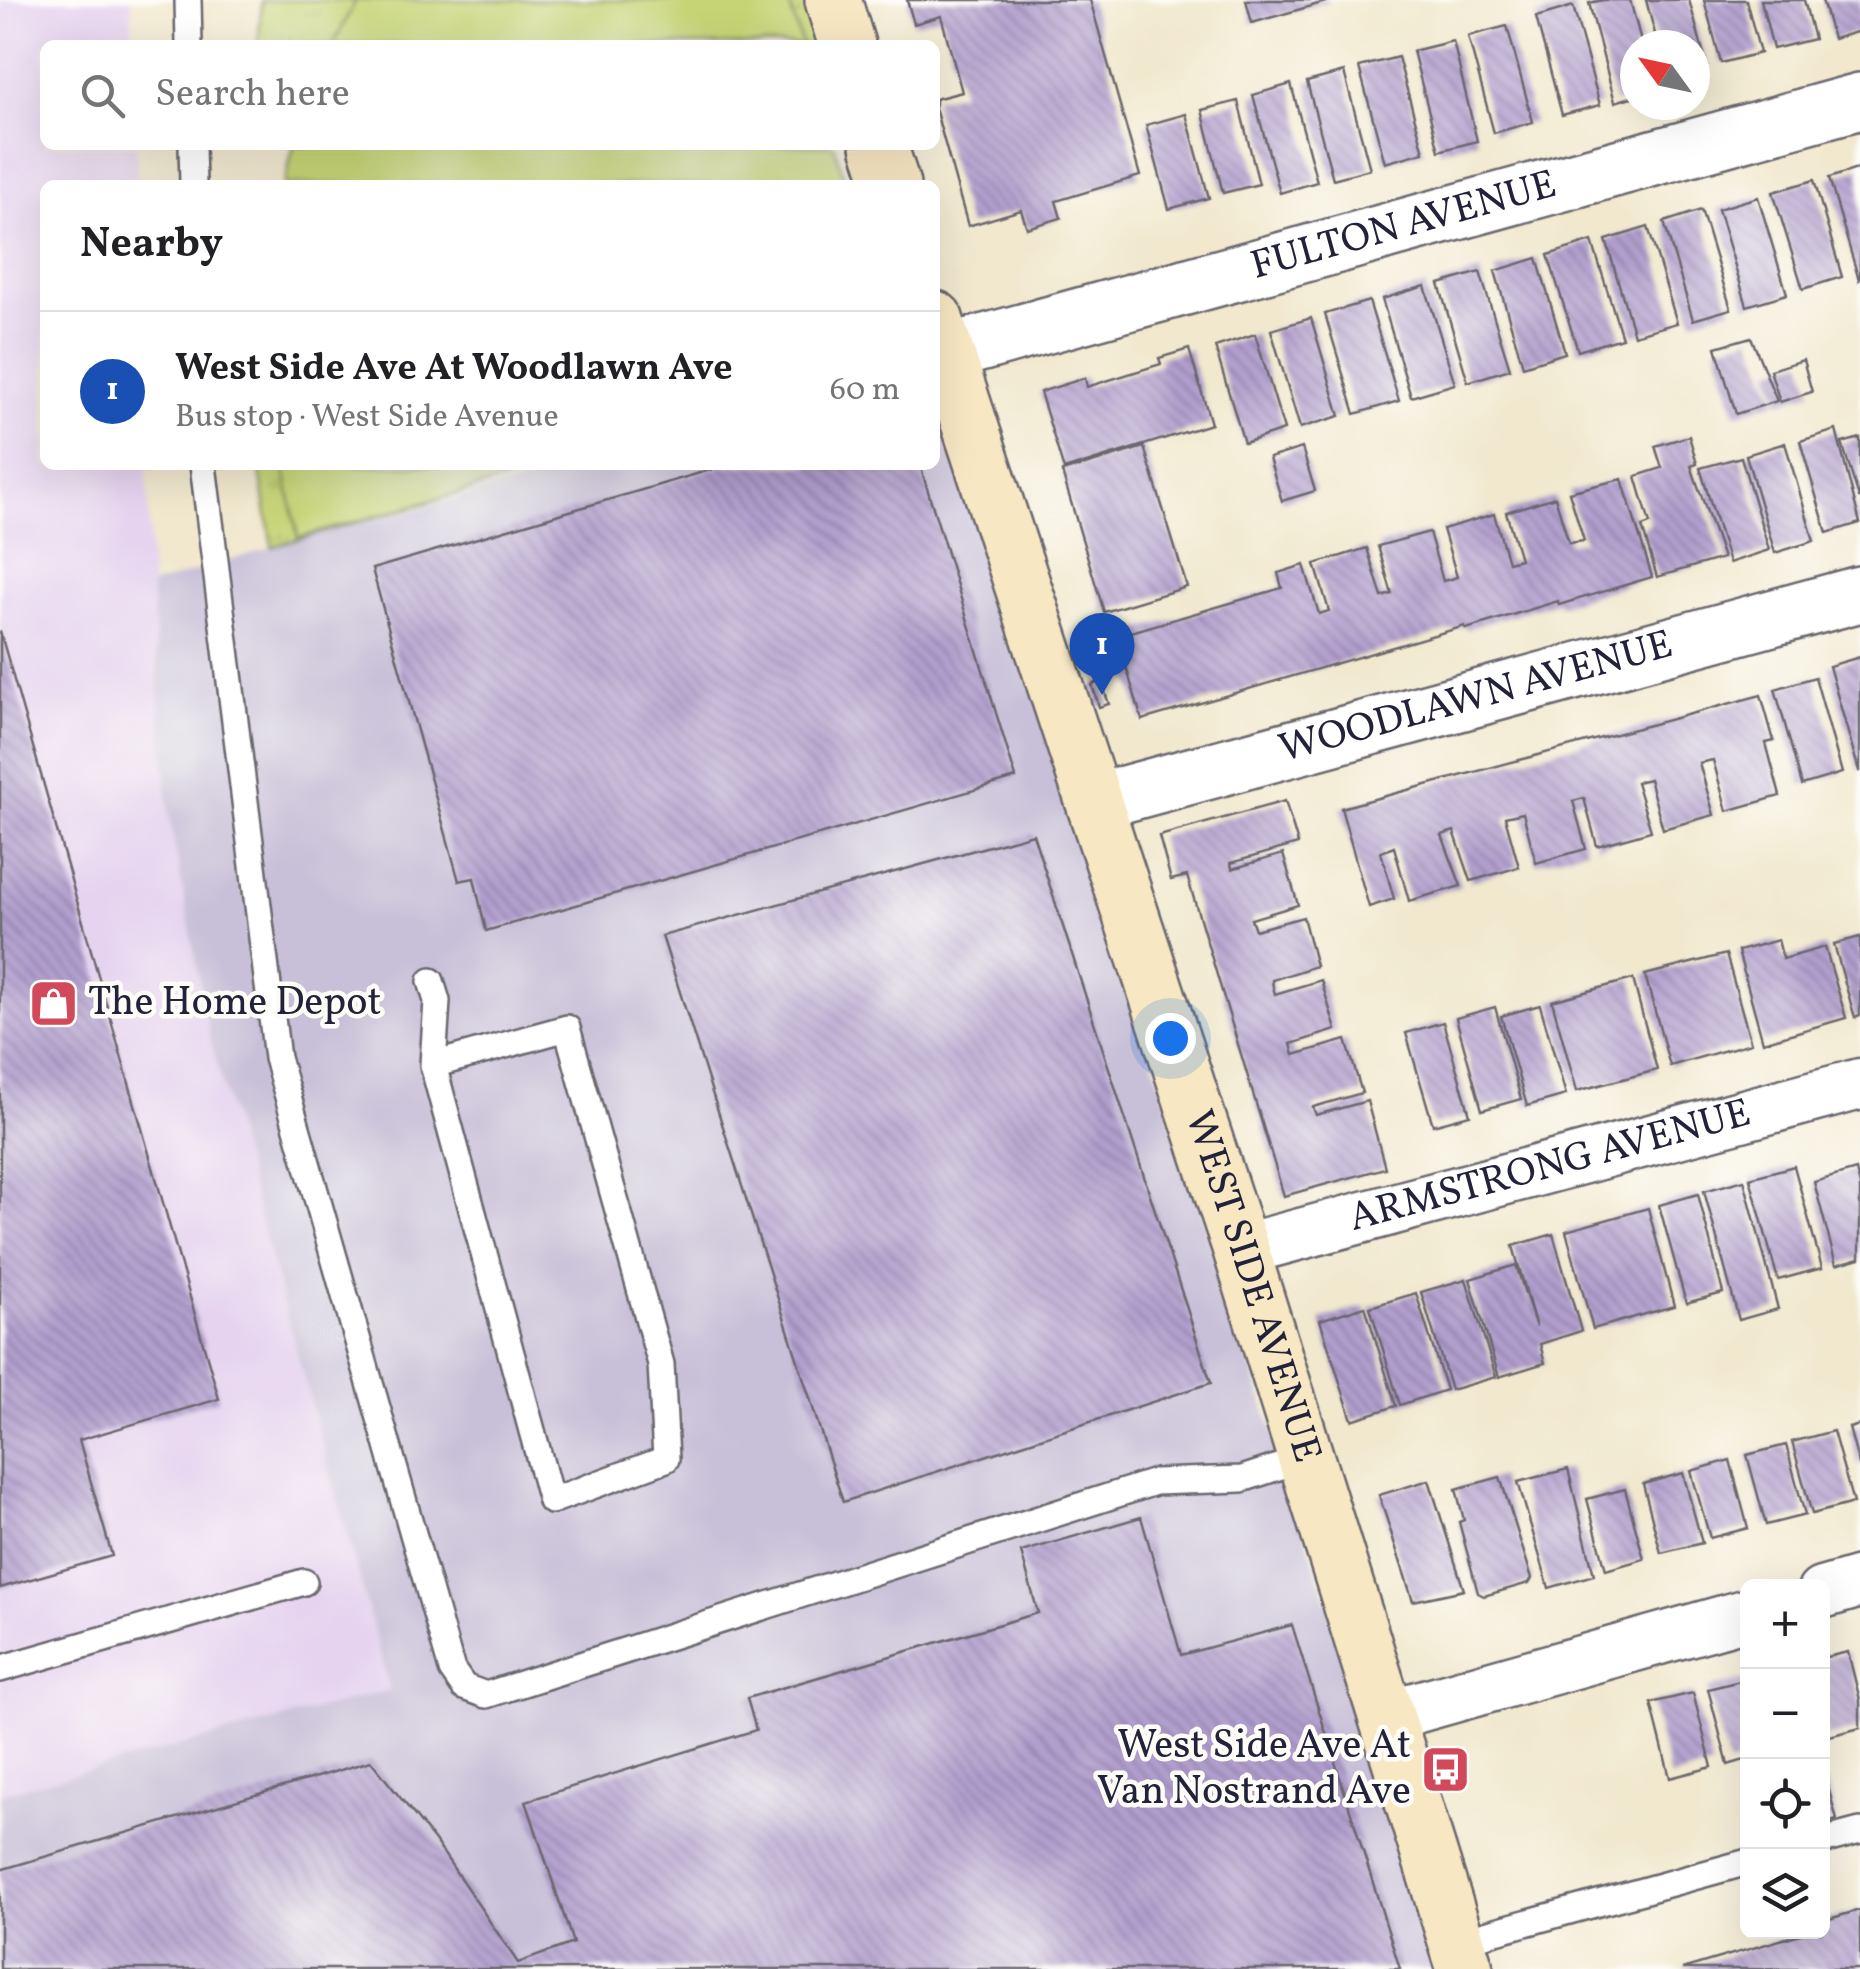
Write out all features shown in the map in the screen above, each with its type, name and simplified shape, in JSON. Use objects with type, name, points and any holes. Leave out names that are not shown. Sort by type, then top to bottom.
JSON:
[{"type":"main road","points":[[833,0],[846,40]]},
{"type":"main road","points":[[882,150],[890,180]]},
{"type":"main road","name":"WEST SIDE AVENUE","points":[[940,336],[1241,1250],[1460,1956]]},
{"type":"street","name":"FULTON AVENUE","points":[[940,336],[1860,101]]},
{"type":"street","name":"WOODLAWN AVENUE","points":[[1095,802],[1860,594]]},
{"type":"street","name":"ARMSTRONG AVENUE","points":[[1241,1250],[1860,1084]]},
{"type":"street","points":[[1830,1591],[1860,1582]]},
{"type":"street","points":[[1386,1716],[1740,1616]]},
{"type":"lane","points":[[188,0],[190,40]]},
{"type":"lane","points":[[192,150],[193,180]]},
{"type":"lane","points":[[203,470],[277,1058],[452,1670],[464,1687],[486,1695],[1155,1482],[1242,1478],[1305,1458]]},
{"type":"lane","points":[[431,981],[437,1001],[433,1066],[551,1501],[666,1459],[661,1364],[568,1028],[433,1066]]},
{"type":"lane","points":[[0,1668],[304,1582]]},
{"type":"lane","points":[[1830,1840],[1860,1831]]},
{"type":"lane","points":[[1460,1956],[1740,1865]]},
{"type":"shaded area","points":[[0,0],[131,0],[133,40],[40,40],[40,150],[136,150],[137,180],[40,180],[40,470],[147,470],[151,586],[168,809],[210,1039],[390,1691],[0,1794]]},
{"type":"shaded area","points":[[940,399],[1445,1969],[0,1969],[0,1794],[390,1690],[210,1039],[168,809],[151,586],[272,547],[567,470],[940,470]]},
{"type":"green space","points":[[262,0],[805,0],[817,40],[258,40]]},
{"type":"green space","points":[[356,0],[788,0],[800,40],[336,40]]},
{"type":"green space","points":[[293,150],[836,150],[844,180],[285,180]]},
{"type":"green space","points":[[260,470],[543,470],[272,547]]},
{"type":"green space","points":[[285,470],[540,470],[298,538]]},
{"type":"building","points":[[907,0],[1090,0],[1140,176],[1056,201],[1061,218],[1027,228],[1021,210],[968,226],[940,126],[940,98],[962,92],[941,16],[914,24]]},
{"type":"building","points":[[1246,0],[1329,0],[1329,1],[1252,23]]},
{"type":"building","points":[[1630,0],[1638,30],[1620,30],[1620,100],[1615,102],[1589,3]]},
{"type":"building","points":[[1646,0],[1689,0],[1697,30],[1654,30]]},
{"type":"building","points":[[1704,0],[1746,0],[1760,53],[1721,63]]},
{"type":"building","points":[[1761,0],[1804,0],[1814,39],[1773,49]]},
{"type":"building","points":[[1822,0],[1860,0],[1860,31],[1833,39]]},
{"type":"building","points":[[1573,6],[1600,105],[1562,115],[1536,17]]},
{"type":"building","points":[[1507,26],[1533,122],[1494,133],[1468,36]]},
{"type":"building","points":[[1453,41],[1477,141],[1439,151],[1413,51]]},
{"type":"building","points":[[1398,57],[1424,152],[1385,163],[1359,67]]},
{"type":"building","points":[[1344,72],[1370,169],[1333,179],[1307,82]]},
{"type":"building","points":[[1291,84],[1317,182],[1280,193],[1253,95]]},
{"type":"building","points":[[1238,101],[1259,184],[1223,193],[1202,110]]},
{"type":"building","points":[[1186,114],[1209,198],[1169,209],[1146,125]]},
{"type":"building","points":[[1860,168],[1860,279],[1859,280],[1829,178]]},
{"type":"building","points":[[1814,180],[1842,277],[1803,289],[1773,192]]},
{"type":"building","points":[[1758,197],[1787,294],[1747,306],[1718,209]]},
{"type":"building","points":[[1701,210],[1731,309],[1693,320],[1664,222]]},
{"type":"building","points":[[1648,227],[1677,323],[1634,335],[1606,240]]},
{"type":"building","points":[[1592,241],[1622,338],[1578,351],[1548,255]]},
{"type":"building","points":[[1537,258],[1565,353],[1523,366],[1495,271]]},
{"type":"building","points":[[1480,272],[1510,369],[1468,382],[1439,284]]},
{"type":"building","points":[[1425,286],[1455,384],[1411,397],[1382,299]]},
{"type":"building","points":[[1369,301],[1399,401],[1355,414],[1325,314]]},
{"type":"building","points":[[1311,318],[1340,416],[1300,428],[1271,330]]},
{"type":"building","points":[[1255,334],[1284,430],[1244,443],[1215,347]]},
{"type":"building","points":[[1751,337],[1777,401],[1736,414],[1716,347]]},
{"type":"building","points":[[1189,349],[1211,424],[1064,470],[1040,392],[1085,378],[1087,387],[1161,364],[1159,358]]},
{"type":"building","points":[[1803,360],[1812,392],[1780,402],[1770,370]]},
{"type":"building","points":[[1836,430],[1860,523],[1827,533],[1800,441]]},
{"type":"building","points":[[1689,436],[1697,464],[1691,466],[1723,558],[1657,577],[1642,527],[1650,524],[1636,476],[1662,468],[1655,446]]},
{"type":"building","points":[[1860,438],[1860,498],[1859,498],[1842,443]]},
{"type":"building","points":[[1785,443],[1814,541],[1775,553],[1746,455]]},
{"type":"building","points":[[1144,447],[1187,587],[1104,612],[1062,472]]},
{"type":"building","points":[[1302,448],[1315,491],[1282,501],[1269,458]]},
{"type":"building","points":[[1741,457],[1769,550],[1729,563],[1700,468]]},
{"type":"building","points":[[710,470],[922,470],[1016,778],[486,931],[474,878],[459,881],[372,569]]},
{"type":"building","points":[[1622,479],[1652,577],[1559,605],[1558,601],[1466,629],[1465,626],[1142,720],[1117,636],[1282,588],[1278,573],[1304,565],[1319,614],[1329,611],[1315,564],[1367,548],[1382,597],[1392,594],[1378,546],[1429,532],[1443,581],[1451,579],[1457,577],[1443,529],[1494,514],[1508,562],[1520,559],[1506,512],[1555,497],[1569,543],[1584,541],[1569,492]]},
{"type":"building","name":"The Home Depot","points":[[0,631],[219,1399],[79,1440],[112,1556],[0,1588]]},
{"type":"building","points":[[1860,657],[1860,771],[1859,771],[1829,666]]},
{"type":"building","points":[[1815,677],[1842,773],[1802,785],[1775,689]]},
{"type":"building","points":[[1101,681],[1109,704],[1099,707],[1092,685]]},
{"type":"building","points":[[1761,695],[1774,741],[1766,743],[1780,796],[1727,811],[1713,760],[1699,763],[1714,815],[1663,829],[1649,779],[1636,782],[1651,831],[1597,846],[1584,798],[1573,801],[1586,849],[1536,863],[1523,813],[1505,817],[1519,867],[1471,881],[1454,831],[1442,835],[1461,886],[1409,901],[1394,847],[1381,852],[1394,899],[1369,907],[1341,808]]},
{"type":"building","points":[[1285,801],[1298,844],[1231,863],[1232,869],[1283,854],[1298,905],[1251,919],[1255,930],[1303,917],[1316,966],[1272,980],[1275,994],[1321,980],[1336,1030],[1291,1044],[1294,1055],[1346,1040],[1362,1093],[1313,1107],[1316,1115],[1367,1101],[1385,1168],[1284,1196],[1187,876],[1171,880],[1159,836]]},
{"type":"building","points":[[1033,834],[1211,1383],[843,1502],[662,936]]},
{"type":"building","points":[[1860,937],[1860,1016],[1855,1018],[1834,944]]},
{"type":"building","points":[[1778,940],[1783,959],[1825,947],[1846,1018],[1763,1042],[1738,951]]},
{"type":"building","points":[[1726,954],[1751,1043],[1670,1066],[1645,975]]},
{"type":"building","points":[[1633,979],[1657,1070],[1577,1091],[1552,1001]]},
{"type":"building","points":[[1540,1005],[1566,1095],[1527,1106],[1501,1016]]},
{"type":"building","points":[[1495,1007],[1521,1099],[1482,1110],[1456,1018]]},
{"type":"building","points":[[1443,1022],[1470,1115],[1433,1125],[1406,1033]]},
{"type":"building","points":[[1794,1166],[1822,1268],[1778,1280],[1750,1178]]},
{"type":"building","points":[[1856,1170],[1860,1186],[1860,1258],[1836,1265],[1814,1182]]},
{"type":"building","points":[[1744,1180],[1778,1309],[1739,1320],[1704,1191]]},
{"type":"building","points":[[1698,1194],[1723,1293],[1686,1303],[1659,1205]]},
{"type":"building","points":[[1648,1208],[1674,1306],[1593,1329],[1566,1231]]},
{"type":"building","points":[[1553,1234],[1581,1331],[1540,1344],[1545,1363],[1499,1377],[1470,1279],[1516,1265],[1536,1327],[1513,1246]]},
{"type":"building","points":[[1466,1279],[1496,1377],[1451,1390],[1421,1292]]},
{"type":"building","points":[[1416,1293],[1446,1390],[1400,1405],[1370,1307]]},
{"type":"building","points":[[1365,1306],[1396,1406],[1352,1420],[1320,1320]]},
{"type":"building","points":[[1860,1425],[1860,1465],[1859,1465],[1849,1428]]},
{"type":"building","points":[[1833,1431],[1853,1503],[1812,1514],[1792,1442]]},
{"type":"building","points":[[1786,1445],[1805,1515],[1766,1525],[1747,1455]]},
{"type":"building","points":[[1730,1460],[1748,1528],[1710,1538],[1691,1471]]},
{"type":"building","points":[[1568,1469],[1594,1575],[1549,1588],[1518,1482]]},
{"type":"building","points":[[1683,1473],[1702,1543],[1661,1553],[1643,1484]]},
{"type":"building","points":[[1500,1477],[1532,1578],[1529,1583],[1484,1596],[1478,1593],[1459,1522],[1464,1520],[1456,1489]]},
{"type":"building","points":[[1429,1480],[1464,1590],[1413,1601],[1379,1495]]},
{"type":"building","points":[[1625,1489],[1644,1559],[1606,1570],[1587,1499]]},
{"type":"building","points":[[1141,1517],[1181,1655],[1292,1625],[1400,1969],[0,1969],[0,1870],[371,1761],[435,1841],[518,1963],[573,1943],[526,1801],[756,1730],[747,1698],[1038,1613],[1021,1552]]},
{"type":"building","points":[[1848,1652],[1860,1700],[1860,1728],[1830,1736],[1830,1669],[1830,1656]]},
{"type":"building","points":[[1740,1681],[1740,1761],[1728,1765],[1708,1689]]},
{"type":"building","points":[[1693,1693],[1712,1767],[1670,1778],[1651,1703]]},
{"type":"building","points":[[1830,1794],[1837,1820],[1830,1822]]},
{"type":"building","points":[[1860,1910],[1860,1969],[1682,1969],[1783,1939],[1830,1939],[1830,1919]]},
{"type":"place","name":"West Side Ave At Woodlawn Ave","points":[[1102,695]]},
{"type":"place","name":"The Home Depot","points":[[53,1004]]},
{"type":"place","name":"West Side Ave At Van Nostrand Ave","points":[[1446,1770]]}]
